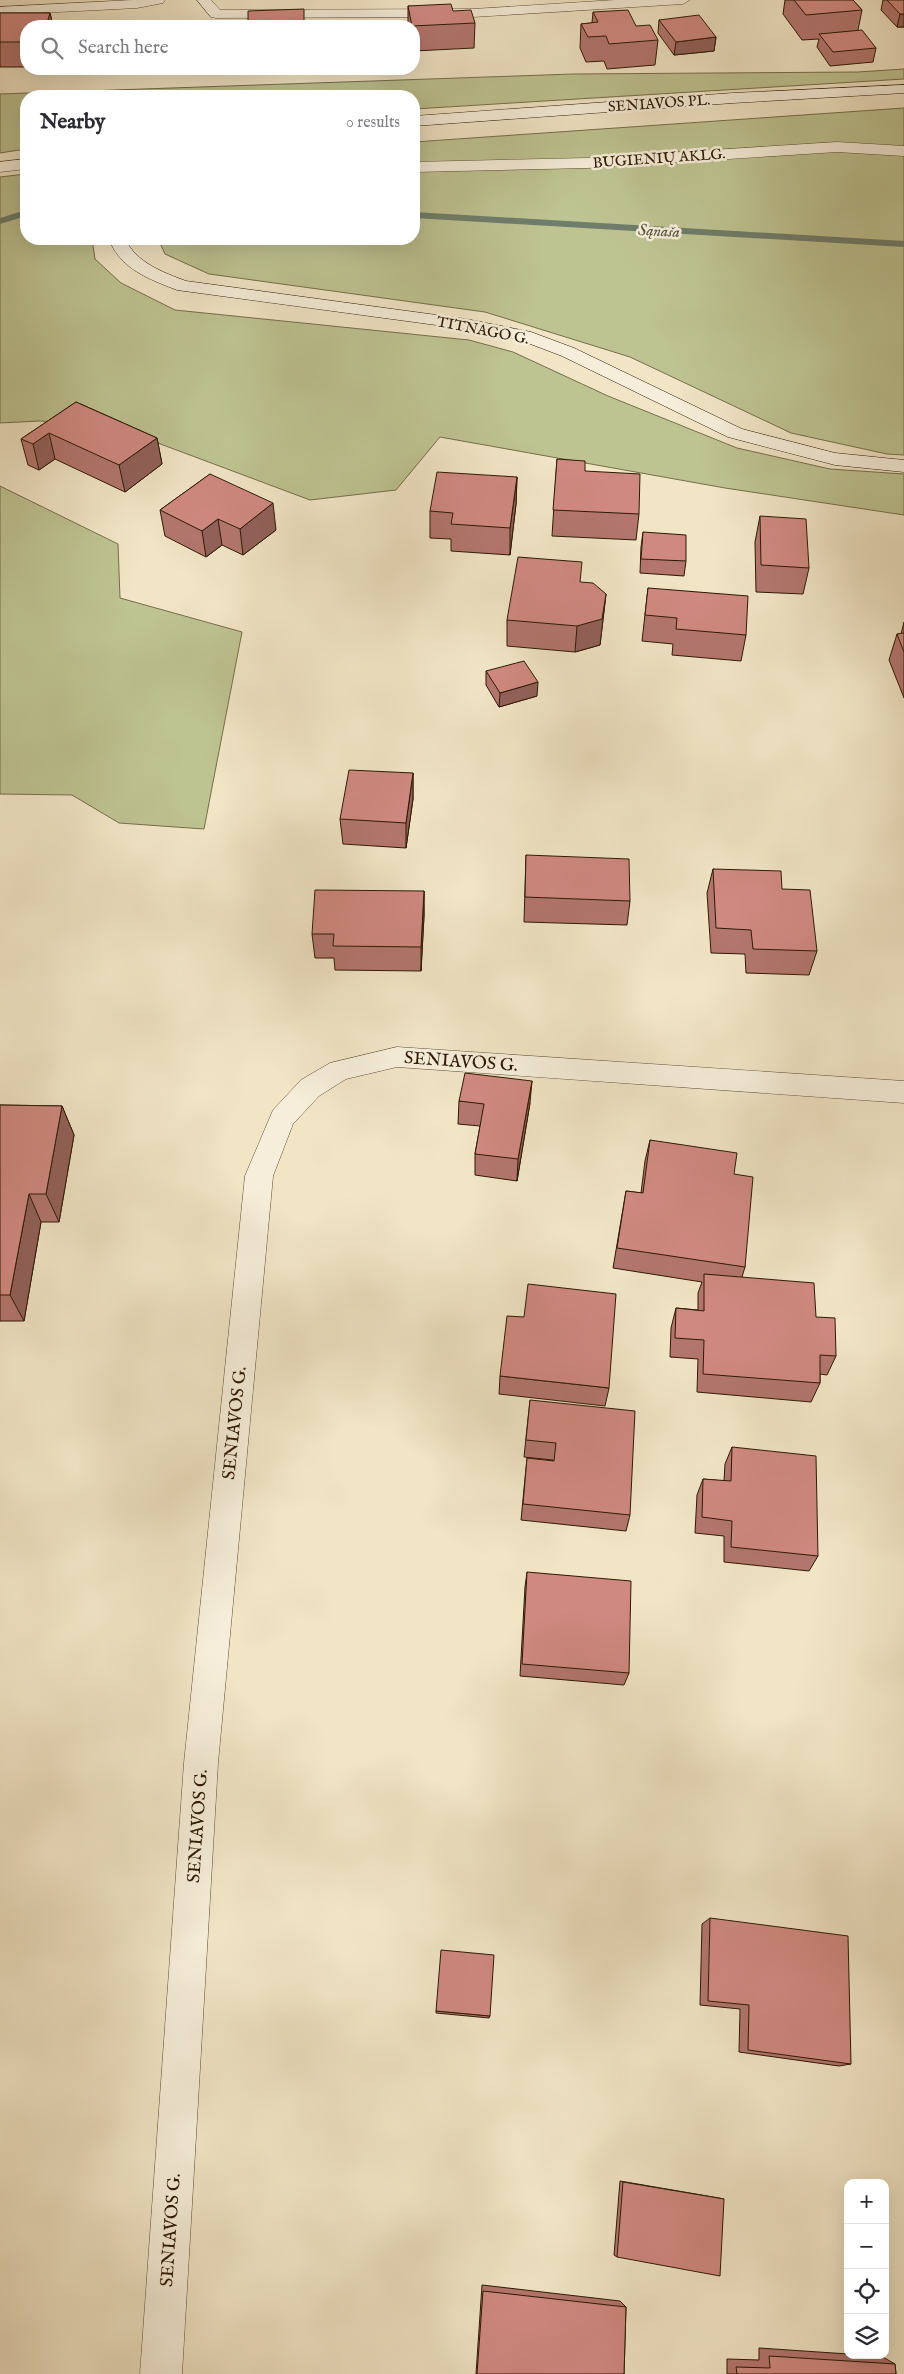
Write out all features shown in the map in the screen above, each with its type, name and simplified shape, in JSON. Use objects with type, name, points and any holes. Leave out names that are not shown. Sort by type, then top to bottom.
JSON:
[{"type":"street","points":[[0,10],[137,4],[158,0]]},
{"type":"street","points":[[204,0],[216,14],[472,13],[683,0]]},
{"type":"street","name":"SENIAVOS PL.","points":[[420,121],[732,98],[904,89]]},
{"type":"street","name":"BUGIENIŲ AKLG.","points":[[420,167],[587,163],[837,147],[904,151]]},
{"type":"street","points":[[0,167],[20,165]]},
{"type":"street","name":"TITNAGO G.","points":[[121,245],[131,259],[151,274],[183,286],[466,324],[525,336],[568,352],[735,432],[835,459],[904,466]]},
{"type":"street","name":"SENIAVOS G.","points":[[161,2374],[203,1744],[259,1176],[282,1118],[310,1088],[339,1070],[397,1057],[904,1092]]},
{"type":"green space","points":[[904,69],[904,79],[420,109],[420,90],[115,90],[573,74],[858,72]]},
{"type":"green space","points":[[20,93],[20,150],[0,153],[0,94]]},
{"type":"green space","points":[[904,108],[904,455],[887,454],[791,433],[630,357],[485,312],[209,274],[165,254],[161,245],[420,245],[420,142]]},
{"type":"green space","points":[[20,175],[20,245],[93,245],[95,259],[121,283],[175,310],[469,340],[513,352],[608,396],[737,448],[830,469],[904,474],[904,515],[725,488],[440,437],[396,490],[310,500],[107,424],[39,421],[0,423],[0,177]]},
{"type":"green space","points":[[0,486],[118,544],[120,598],[242,632],[204,829],[119,823],[72,795],[0,794]]},
{"type":"building","points":[[794,0],[853,0],[862,10],[806,15]]},
{"type":"building","points":[[887,0],[904,0],[904,14],[900,14]]},
{"type":"building","points":[[451,4],[453,11],[471,10],[475,23],[420,26],[420,20],[411,20],[408,6]]},
{"type":"building","points":[[304,9],[304,20],[248,20],[248,11]]},
{"type":"building","points":[[628,10],[636,26],[650,25],[658,40],[609,44],[606,36],[588,37],[581,24],[598,22],[593,12]]},
{"type":"building","points":[[0,13],[50,13],[48,20],[20,20],[20,42],[0,42]]},
{"type":"building","points":[[699,15],[716,37],[676,42],[659,20]]},
{"type":"building","points":[[862,30],[876,48],[833,52],[819,34]]},
{"type":"building","points":[[76,402],[157,438],[119,465],[49,433],[33,444],[21,439]]},
{"type":"building","points":[[557,459],[585,461],[585,471],[640,474],[639,514],[553,510]]},
{"type":"building","points":[[437,472],[517,477],[510,528],[451,524],[453,513],[430,511]]},
{"type":"building","points":[[210,474],[273,503],[240,529],[218,519],[202,531],[160,510]]},
{"type":"building","points":[[760,516],[806,519],[809,568],[761,565]]},
{"type":"building","points":[[643,532],[686,535],[686,561],[641,559]]},
{"type":"building","points":[[518,557],[582,562],[580,582],[593,583],[606,594],[602,619],[577,626],[507,620]]},
{"type":"building","points":[[648,588],[748,596],[746,635],[676,629],[677,618],[645,615]]},
{"type":"building","points":[[904,633],[904,652],[897,634]]},
{"type":"building","points":[[524,661],[538,682],[500,693],[486,671]]},
{"type":"building","points":[[349,770],[413,773],[406,823],[340,819]]},
{"type":"building","points":[[526,855],[629,859],[630,901],[525,897]]},
{"type":"building","points":[[713,869],[781,871],[782,889],[810,890],[817,951],[753,949],[751,930],[716,928]]},
{"type":"building","points":[[315,890],[424,891],[421,947],[333,946],[334,934],[312,934]]},
{"type":"building","points":[[465,1073],[532,1081],[518,1159],[475,1154],[484,1104],[459,1101]]},
{"type":"building","points":[[0,1105],[62,1106],[46,1194],[29,1194],[10,1295],[0,1295]]},
{"type":"building","points":[[650,1140],[737,1153],[734,1174],[753,1177],[745,1267],[617,1248],[626,1191],[643,1193]]},
{"type":"building","points":[[704,1274],[814,1283],[816,1317],[835,1318],[836,1356],[820,1355],[820,1383],[703,1374],[704,1340],[675,1338],[676,1308],[704,1311]]},
{"type":"building","points":[[528,1284],[616,1294],[609,1388],[500,1376],[507,1316],[524,1317]]},
{"type":"building","points":[[530,1400],[635,1411],[630,1515],[523,1504],[527,1458],[554,1461],[556,1443],[526,1440]]},
{"type":"building","points":[[732,1447],[816,1456],[818,1556],[731,1547],[732,1521],[702,1517],[703,1479],[731,1481]]},
{"type":"building","points":[[527,1572],[631,1581],[629,1673],[522,1664]]},
{"type":"building","points":[[710,1918],[848,1936],[851,2064],[748,2050],[749,2005],[708,2001]]},
{"type":"building","points":[[441,1950],[494,1955],[490,2016],[436,2011]]},
{"type":"building","points":[[623,2182],[724,2199],[720,2276],[617,2257]]},
{"type":"building","points":[[483,2291],[626,2307],[624,2374],[477,2374]]},
{"type":"building","points":[[769,2356],[895,2364],[896,2374],[737,2374],[736,2367],[770,2368]]},
{"type":"waterway","name":"Sąnaša","points":[[0,221],[20,215]]},
{"type":"waterway","name":"Sąnaša","points":[[420,215],[904,244]]}]
